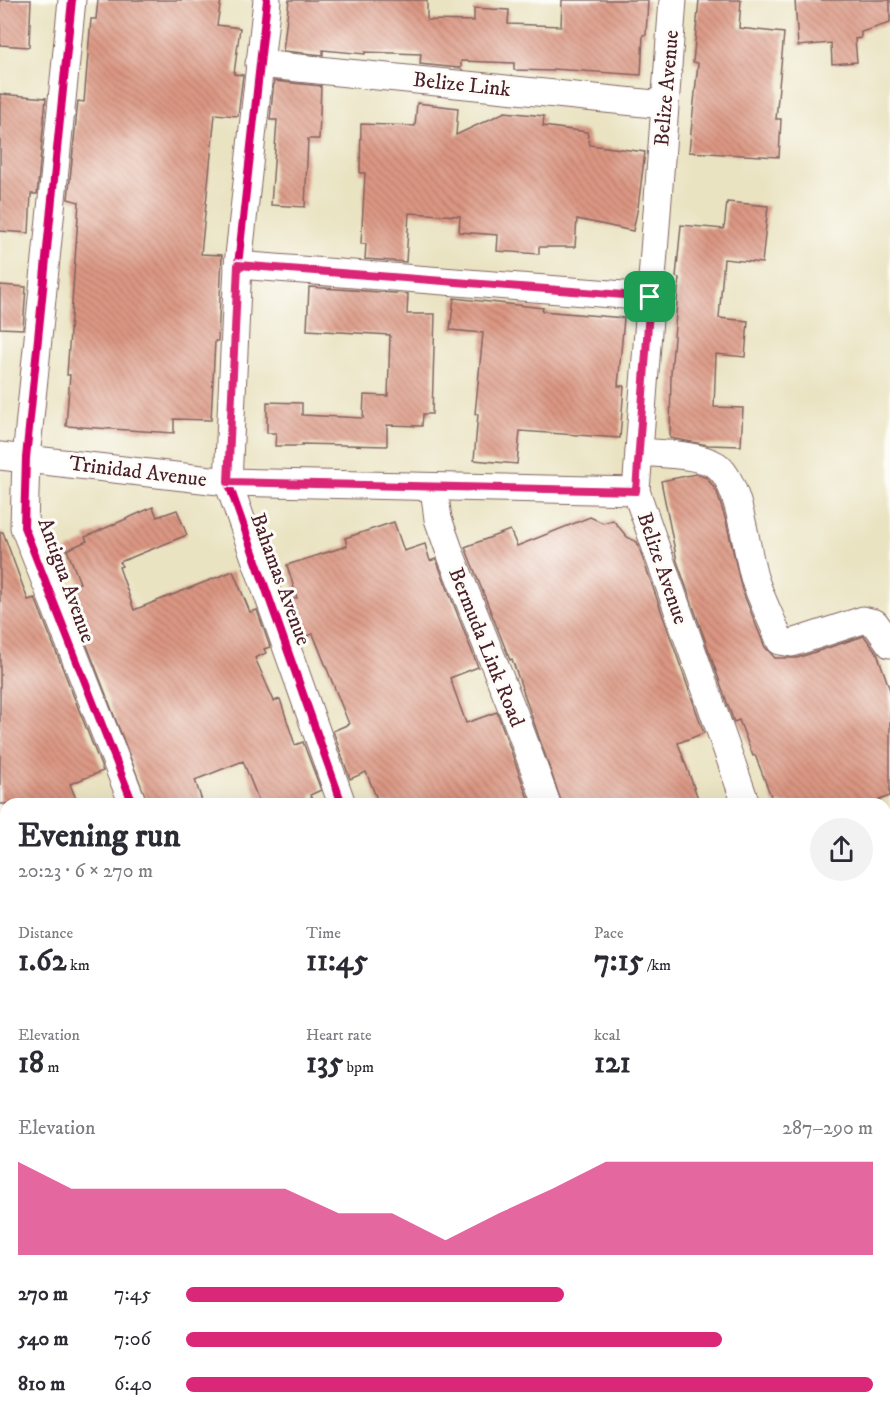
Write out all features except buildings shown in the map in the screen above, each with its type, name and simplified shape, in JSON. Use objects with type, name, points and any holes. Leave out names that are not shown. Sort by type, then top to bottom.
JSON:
[{"type":"street","name":"Antigua Avenue","points":[[72,0],[13,457],[24,527],[131,798]]},
{"type":"street","name":"Bahamas Avenue","points":[[267,0],[238,265],[228,482],[340,798]]},
{"type":"street","name":"Belize Avenue","points":[[673,0],[636,491],[744,798]]},
{"type":"street","name":"Belize Link","points":[[259,64],[664,105]]},
{"type":"street","points":[[238,265],[650,297]]},
{"type":"street","points":[[639,452],[703,459],[717,466],[727,477],[739,511],[754,577],[780,641],[792,643],[863,620],[875,623],[890,644]]},
{"type":"street","name":"Trinidad Avenue","points":[[13,457],[228,482],[636,491]]},
{"type":"street","name":"Bermuda Link Road","points":[[434,488],[438,519],[545,798]]},
{"type":"cycle path","points":[[72,0],[26,458],[24,527],[131,798]]},
{"type":"cycle path","points":[[267,0],[238,265],[228,482],[340,798]]},
{"type":"route","points":[[238,265],[650,297],[636,491],[228,482],[238,265]]}]
